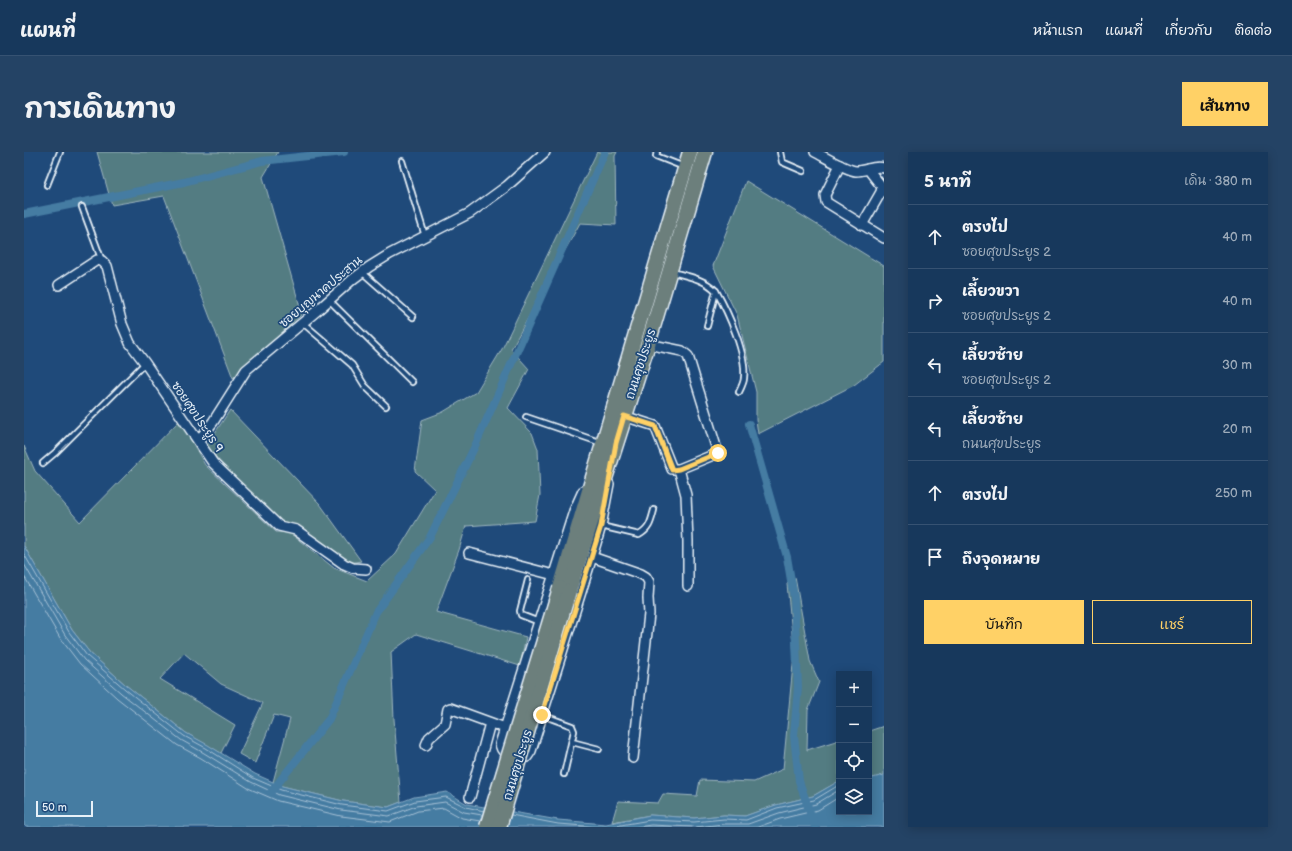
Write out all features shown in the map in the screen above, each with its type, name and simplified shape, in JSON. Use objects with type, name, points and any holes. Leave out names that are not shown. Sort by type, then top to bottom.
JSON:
[{"type":"main road","name":"ถนนศุขประยูร","points":[[499,827],[564,590],[608,442],[690,152]]},
{"type":"main road","name":"ถนนศุขประยูร","points":[[608,442],[624,416],[648,344],[705,152]]},
{"type":"main road","name":"ถนนศุขประยูร","points":[[487,827],[564,590]]},
{"type":"street","name":"ซอยบุญนาคประสาน","points":[[199,440],[213,422],[246,370],[362,272],[390,254],[470,213],[507,186],[545,152]]},
{"type":"street","points":[[815,152],[840,165],[856,171],[873,167],[884,168]]},
{"type":"street","points":[[840,165],[825,194],[824,199],[826,202],[884,238]]},
{"type":"street","points":[[862,224],[881,192],[882,187],[868,169]]},
{"type":"street","points":[[59,285],[97,260],[102,261]]},
{"type":"street","name":"ซอยศุขประยูร 9","points":[[102,261],[107,266],[122,324],[130,344],[199,440],[213,463],[250,500],[279,526],[296,530],[344,564],[353,568],[366,569]]},
{"type":"street","points":[[624,416],[654,424],[670,467],[673,470],[718,453],[688,356],[682,351],[648,344]]},
{"type":"street","points":[[608,442],[601,526],[531,751],[526,757],[522,758],[504,753],[501,750],[500,744],[574,511],[608,442]]},
{"type":"street","points":[[679,469],[686,495],[688,586]]},
{"type":"street","points":[[469,553],[554,575]]},
{"type":"street","points":[[592,557],[641,574],[646,577],[649,582],[649,614],[633,758]]},
{"type":"street","points":[[426,745],[429,738],[445,724],[448,709],[450,708],[505,728]]},
{"type":"street","points":[[470,797],[490,723]]},
{"type":"lane","points":[[47,185],[60,152]]},
{"type":"lane","points":[[657,152],[656,156],[686,168]]},
{"type":"lane","points":[[780,152],[782,162],[803,171]]},
{"type":"lane","points":[[402,161],[425,236]]},
{"type":"lane","points":[[82,208],[102,261]]},
{"type":"lane","points":[[670,271],[693,277],[711,285],[716,291],[741,349],[744,378],[739,392]]},
{"type":"lane","points":[[362,272],[413,317]]},
{"type":"lane","points":[[707,326],[716,291]]},
{"type":"lane","points":[[329,300],[412,382]]},
{"type":"lane","points":[[303,323],[352,365],[365,386],[386,406]]},
{"type":"lane","points":[[43,463],[56,452],[145,363]]},
{"type":"lane","points":[[526,418],[608,442]]},
{"type":"lane","points":[[601,526],[639,535],[647,531],[651,524],[654,510]]},
{"type":"lane","points":[[528,580],[520,612],[521,615],[539,622]]},
{"type":"lane","points":[[542,715],[572,726],[574,730],[564,774]]},
{"type":"lane","points":[[572,742],[599,750]]},
{"type":"green space","points":[[97,152],[278,152],[263,177],[302,314],[233,378],[164,196],[112,205]]},
{"type":"green space","points":[[597,152],[617,152],[615,156],[616,225],[580,223],[511,349],[529,369],[508,408],[532,433],[538,449],[540,495],[535,521],[466,526],[459,550],[436,612],[526,637],[520,666],[416,634],[391,652],[394,719],[401,802],[388,807],[343,801],[282,786],[273,782],[290,719],[274,715],[255,763],[239,754],[263,703],[221,684],[184,653],[160,679],[235,725],[221,753],[186,733],[127,686],[90,653],[72,630],[24,546],[24,446],[35,471],[80,522],[180,420],[205,465],[276,532],[290,533],[334,568],[367,581],[396,554],[435,490],[415,471],[422,420],[443,412],[476,392],[502,349]]},
{"type":"green space","points":[[746,181],[884,266],[884,362],[854,385],[758,434],[756,420],[756,392],[737,315],[713,266]]},
{"type":"green space","points":[[230,410],[320,504],[361,561],[350,563],[280,521],[222,465],[207,445]]},
{"type":"green space","points":[[795,577],[810,661],[819,682],[808,710],[807,750],[836,741],[836,783],[813,796],[776,805],[745,816],[724,815],[694,818],[650,815],[612,822],[618,801],[658,803],[663,794],[697,796],[700,780],[754,782],[783,769],[794,654],[787,584]]},
{"type":"green space","points":[[884,726],[884,775],[872,778],[872,743],[872,730]]},
{"type":"water","points":[[24,546],[72,630],[90,653],[127,686],[186,733],[255,774],[282,786],[343,801],[388,807],[414,797],[447,792],[467,804],[558,820],[606,824],[650,815],[694,818],[724,815],[745,816],[776,805],[813,796],[836,783],[836,815],[872,815],[872,778],[884,775],[884,827],[26,827],[24,825]]},
{"type":"waterway","points":[[24,214],[184,182],[262,161],[344,152]]},
{"type":"waterway","points":[[271,792],[329,719],[376,612],[430,537],[475,446],[605,152]]},
{"type":"waterway","points":[[749,424],[787,557],[794,598],[798,687],[794,736],[799,781],[815,827]]},
{"type":"route","points":[[542,715],[601,526],[616,443],[624,416],[654,424],[672,470],[679,469],[718,453]]}]
